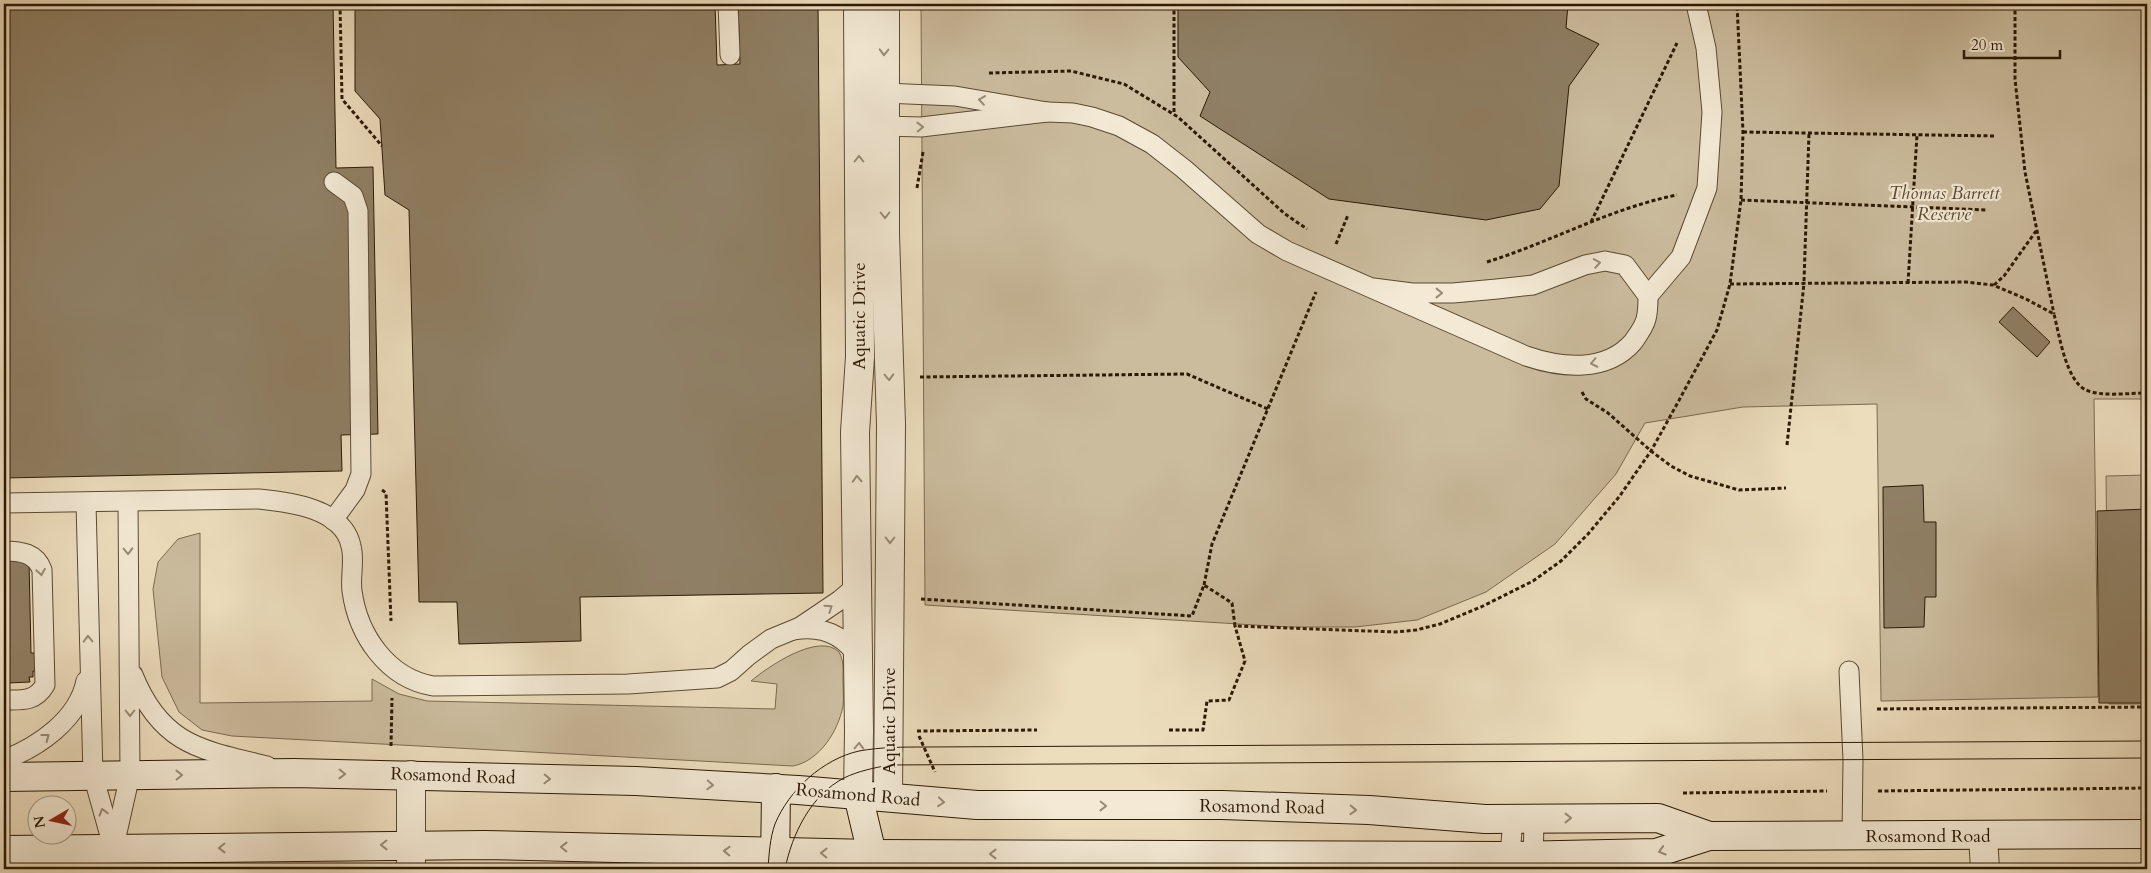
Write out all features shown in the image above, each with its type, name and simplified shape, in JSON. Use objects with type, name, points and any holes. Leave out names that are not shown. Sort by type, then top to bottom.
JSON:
[{"type":"street","name":"Aquatic Drive","points":[[858,4],[860,357],[855,432],[858,576],[858,795],[872,854]]},
{"type":"street","name":"Aquatic Drive","points":[[872,854],[888,797],[891,424],[886,307],[885,4]]},
{"type":"street","name":"Rosamond Road","points":[[4,777],[294,773],[636,781],[776,788],[977,805],[1232,805],[1369,810],[1485,819],[1658,818],[1709,836]]},
{"type":"street","points":[[411,775],[411,857]]},
{"type":"street","points":[[775,861],[776,788]]},
{"type":"street","name":"Rosamond Road","points":[[4,850],[114,850],[411,857],[775,861],[872,854],[1521,863],[1656,853],[1709,836],[2147,834]]},
{"type":"street","points":[[1983,836],[1985,869]]},
{"type":"lane","points":[[728,4],[730,55]]},
{"type":"lane","points":[[1047,112],[940,126],[884,126],[859,110],[884,93],[955,96],[1047,112],[1092,117],[1119,126],[1152,144],[1184,169],[1258,234],[1287,251],[1526,356],[1545,363],[1586,365],[1607,361],[1624,352],[1639,334],[1647,318],[1648,296],[1681,257],[1707,188],[1712,112],[1706,48],[1696,4]]},
{"type":"lane","points":[[333,520],[359,482],[360,434],[358,211],[353,196],[334,182]]},
{"type":"lane","points":[[1373,288],[1412,293],[1453,293],[1533,285],[1585,265],[1605,261],[1625,265],[1648,296]]},
{"type":"lane","points":[[4,503],[259,499],[297,504],[321,512],[333,520],[350,541],[353,558],[352,591],[357,612],[367,636],[381,658],[392,668],[424,685],[445,687],[628,684],[718,678],[731,671],[763,644],[810,620],[849,593],[858,576]]},
{"type":"lane","points":[[114,850],[130,775],[128,502]]},
{"type":"lane","points":[[86,503],[88,667],[92,775],[114,850]]},
{"type":"lane","points":[[4,551],[28,553],[40,563],[42,570],[45,685],[39,695],[32,698],[4,700]]},
{"type":"lane","points":[[790,631],[811,629],[838,636],[847,642],[858,658]]},
{"type":"lane","points":[[4,760],[30,748],[52,733],[66,718],[76,705],[84,689],[88,667]]},
{"type":"lane","points":[[130,667],[140,694],[155,717],[168,730],[188,744],[213,753],[294,773]]},
{"type":"lane","points":[[1849,671],[1852,836]]},
{"type":"lane","points":[[1521,863],[1524,818]]},
{"type":"path","points":[[340,4],[342,99],[382,146]]},
{"type":"path","points":[[1174,4],[1174,114]]},
{"type":"path","points":[[1235,626],[1395,632],[1416,630],[1440,624],[1481,607],[1532,581],[1561,561],[1619,497],[1651,451],[1717,330],[1730,284],[1741,200],[1743,132],[1737,4]]},
{"type":"path","points":[[2015,4],[2015,79],[2025,172],[2054,314],[2070,374],[2085,390],[2108,393],[2147,393]]},
{"type":"path","points":[[1590,223],[1682,34]]},
{"type":"path","points":[[983,73],[1070,71],[1124,84],[1174,114],[1285,214],[1310,231]]},
{"type":"path","points":[[1743,132],[1996,136]]},
{"type":"path","points":[[1787,445],[1804,282],[1809,133]]},
{"type":"path","points":[[1908,283],[1917,135]]},
{"type":"path","points":[[1485,263],[1521,251],[1646,201],[1707,188]]},
{"type":"path","points":[[1741,200],[1987,210]]},
{"type":"path","points":[[917,599],[1192,616],[1204,585],[1212,544],[1348,215]]},
{"type":"path","points":[[1993,285],[2004,276],[2037,231]]},
{"type":"path","points":[[1730,284],[1966,282],[1993,285],[2026,299],[2054,314]]},
{"type":"path","points":[[1567,365],[1586,399],[1608,413],[1651,451],[1678,470],[1714,484],[1739,490],[1786,488]]},
{"type":"path","points":[[915,377],[1187,374],[1268,409]]},
{"type":"path","points":[[1169,730],[1203,730],[1207,701],[1229,700],[1245,662],[1235,626],[1232,603],[1204,585]]},
{"type":"path","points":[[1851,709],[2147,706]]},
{"type":"path","points":[[938,802],[951,775],[936,774],[922,741],[914,732],[1037,730]]},
{"type":"green space","name":"Thomas Barrett Reserve","points":[[921,4],[2147,4],[2147,399],[2094,399],[2098,697],[1881,701],[1877,404],[1743,407],[1645,423],[1616,474],[1555,544],[1486,592],[1417,620],[1355,627],[1288,627],[925,605]]},
{"type":"green space","points":[[2147,475],[2147,704],[2109,704],[2106,476]]},
{"type":"green space","points":[[200,533],[200,703],[372,701],[372,679],[399,694],[427,701],[775,709],[777,684],[751,681],[794,653],[819,646],[830,647],[839,652],[842,659],[843,706],[837,726],[826,744],[811,758],[793,766],[232,736],[202,730],[179,712],[162,677],[153,589],[158,562],[178,539]]},
{"type":"building","points":[[4,4],[333,4],[336,168],[373,167],[378,434],[341,435],[342,471],[4,478]]},
{"type":"building","points":[[355,4],[715,4],[717,65],[740,64],[738,4],[818,4],[823,593],[580,597],[581,641],[459,644],[457,602],[419,602],[409,210],[385,195],[380,119],[355,91]]},
{"type":"building","points":[[1178,4],[1568,4],[1566,28],[1599,44],[1569,86],[1559,186],[1540,209],[1486,220],[1329,199],[1200,116],[1210,92],[1178,57]]},
{"type":"building","points":[[2013,307],[2050,342],[2037,357],[1999,322]]},
{"type":"building","points":[[1923,485],[1924,522],[1936,522],[1936,597],[1925,597],[1924,627],[1884,628],[1883,487]]},
{"type":"building","points":[[2147,509],[2147,703],[2099,703],[2097,511]]},
{"type":"building","points":[[4,561],[29,561],[31,653],[35,653],[36,671],[33,671],[33,677],[29,677],[30,682],[8,683],[8,689],[4,690]]},
{"type":"tram line","points":[[768,869],[775,824],[781,811],[798,788],[820,769],[833,761],[859,751],[876,749],[917,747],[2147,741]]},
{"type":"tram line","points":[[785,869],[798,829],[822,794],[844,778],[866,770],[889,765],[2147,758]]}]
